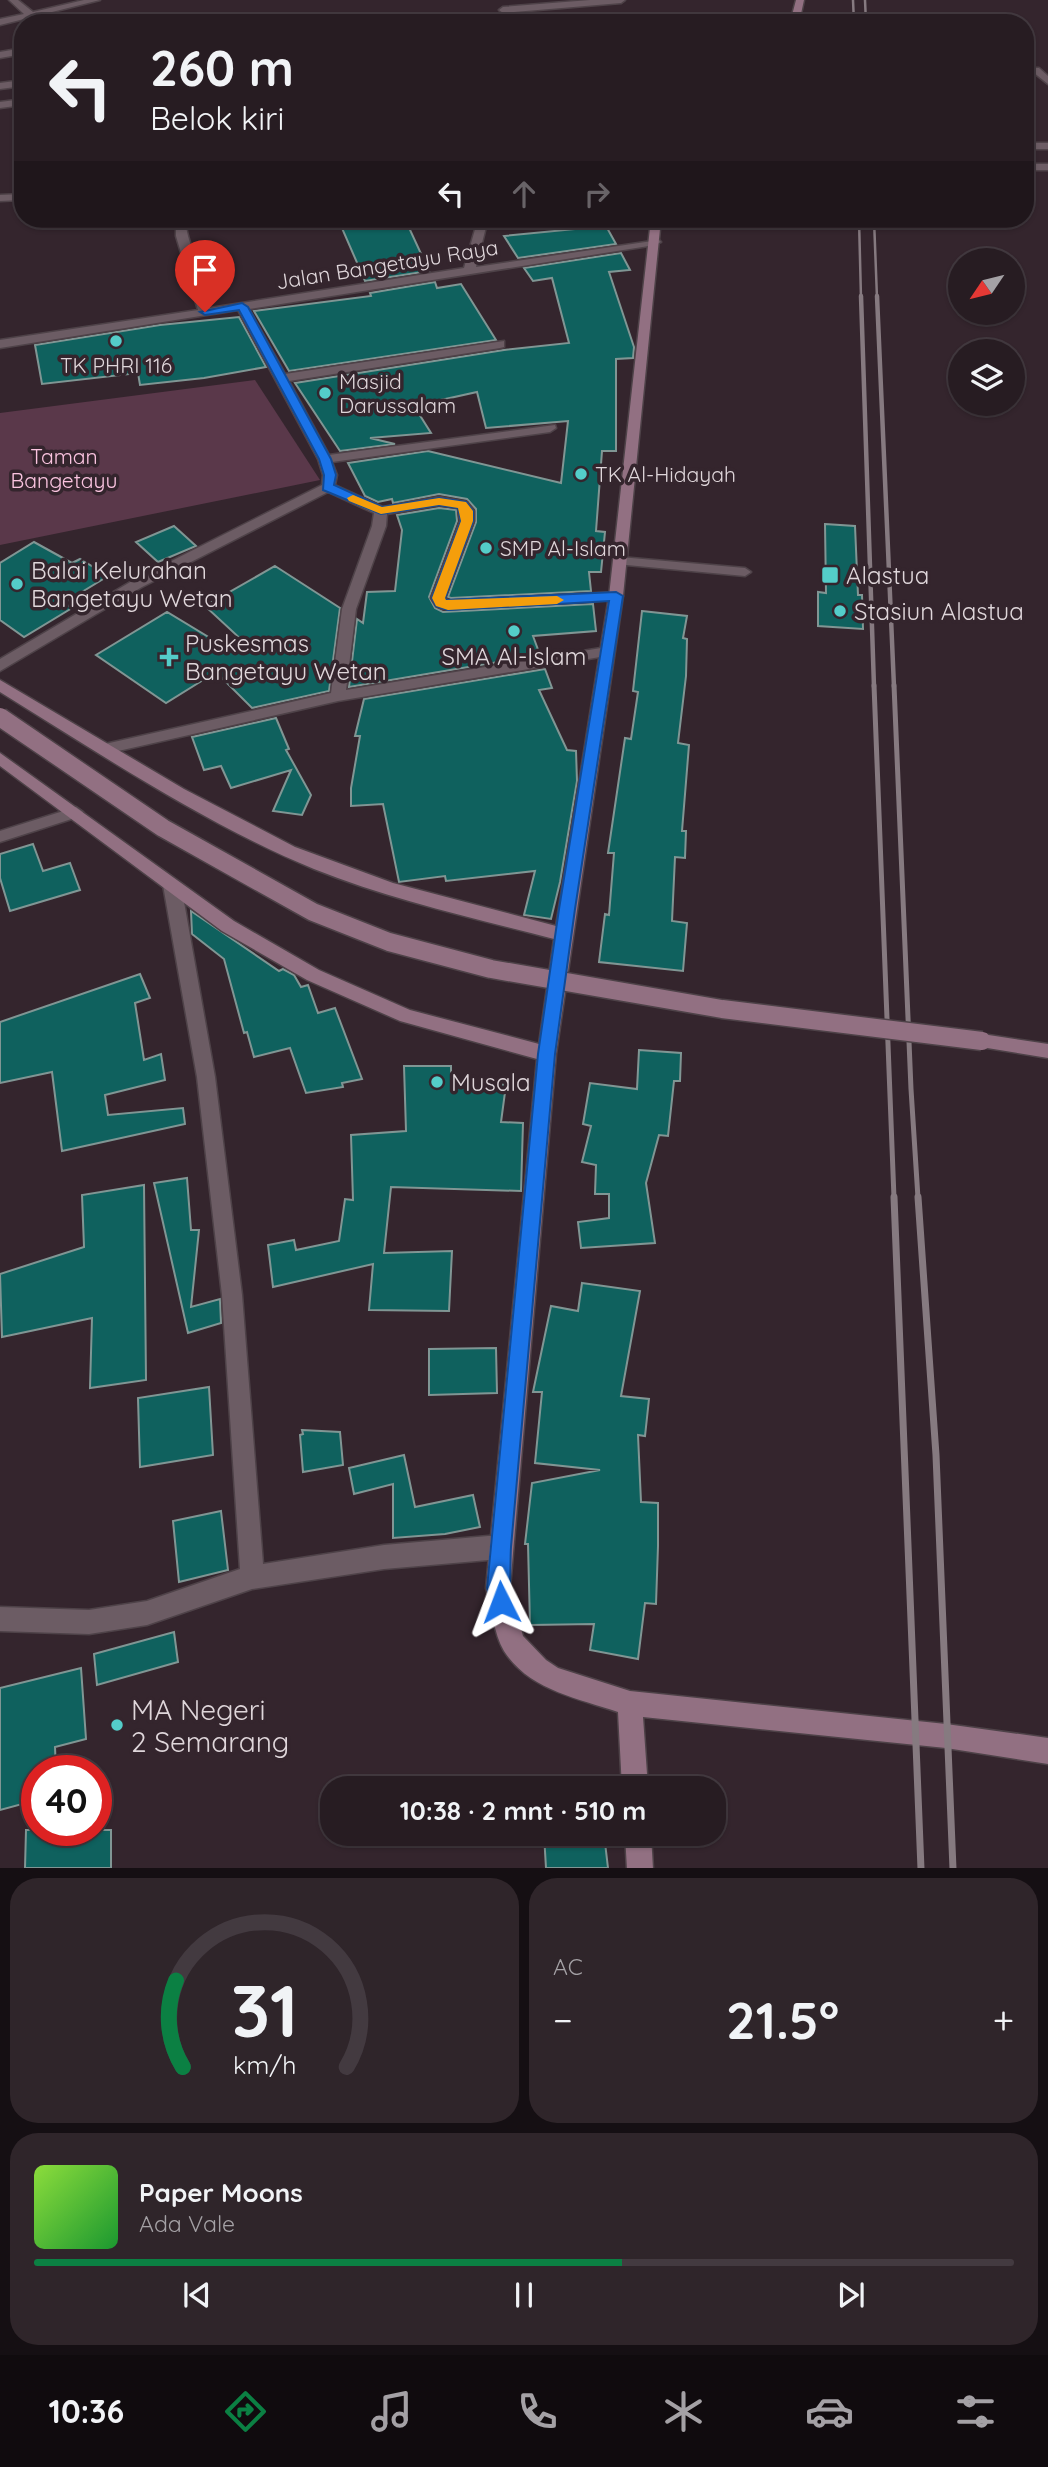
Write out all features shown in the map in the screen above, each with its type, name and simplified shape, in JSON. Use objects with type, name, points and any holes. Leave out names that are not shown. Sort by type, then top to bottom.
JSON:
[{"type":"street","points":[[13,0],[30,14]]},
{"type":"street","points":[[43,14],[96,0]]},
{"type":"street","points":[[525,14],[621,0]]},
{"type":"street","points":[[1036,70],[1048,81]]},
{"type":"street","points":[[181,228],[205,312]]},
{"type":"street","points":[[469,270],[481,228]]},
{"type":"street","points":[[656,228],[616,596],[547,1054],[498,1588],[513,1643],[537,1670],[552,1678],[629,1703],[946,1736],[1048,1751]]},
{"type":"street","name":"Jalan Bangetayu Raya","points":[[0,344],[655,242]]},
{"type":"street","points":[[242,307],[325,459],[330,475],[328,487]]},
{"type":"street","points":[[279,379],[500,344]]},
{"type":"street","points":[[325,459],[550,428]]},
{"type":"street","points":[[328,487],[381,511],[450,501],[462,505],[467,511],[467,521],[438,598],[448,606],[616,596]]},
{"type":"street","points":[[0,666],[137,584],[328,487]]},
{"type":"street","points":[[338,696],[349,609],[379,526],[381,511]]},
{"type":"street","points":[[105,749],[338,696],[607,652]]},
{"type":"street","points":[[0,685],[221,817],[291,852],[369,882],[563,935]]},
{"type":"street","points":[[0,717],[163,828],[313,912],[389,942],[491,969],[722,1009],[1048,1051]]},
{"type":"street","points":[[0,758],[228,926],[313,975],[406,1016],[547,1054]]},
{"type":"street","points":[[172,885],[206,1077],[232,1295],[251,1577]]},
{"type":"street","points":[[0,1619],[89,1622],[136,1615],[251,1577],[384,1557],[500,1547]]},
{"type":"street","points":[[629,1703],[634,1776]]},
{"type":"street","points":[[639,1846],[640,1868]]},
{"type":"lane","points":[[620,561],[745,572]]},
{"type":"lane","points":[[0,837],[76,812]]},
{"type":"green space","name":"Taman Bangetayu","points":[[255,380],[320,480],[0,545],[0,413]]},
{"type":"building","points":[[342,228],[409,228],[429,271],[365,281]]},
{"type":"building","points":[[607,228],[616,244],[518,258],[504,236]]},
{"type":"building","points":[[621,253],[630,270],[609,272],[634,347],[633,358],[616,359],[616,451],[602,451],[596,531],[605,532],[601,572],[589,572],[591,591],[448,597],[476,522],[476,509],[467,499],[439,494],[393,503],[392,499],[378,502],[365,496],[348,463],[428,451],[561,483],[568,421],[486,428],[477,392],[414,406],[431,433],[370,438],[395,444],[340,451],[295,383],[504,350],[569,343],[552,278],[533,281],[524,268]]},
{"type":"building","points":[[435,282],[437,288],[461,284],[496,340],[289,371],[254,311],[371,296],[370,293]]},
{"type":"building","points":[[239,317],[266,367],[204,378],[140,385],[138,373],[42,384],[35,345],[160,325]]},
{"type":"building","points":[[439,508],[456,510],[457,521],[429,597],[435,608],[443,612],[593,604],[596,631],[533,636],[540,655],[349,687],[357,619],[363,623],[367,592],[395,591],[402,530],[397,515]]},
{"type":"building","points":[[825,524],[855,526],[858,595],[862,595],[863,629],[818,626],[818,592],[826,593]]},
{"type":"building","points":[[174,526],[196,546],[158,562],[136,542]]},
{"type":"building","points":[[34,542],[72,563],[80,559],[108,576],[64,603],[72,608],[24,637],[0,620],[0,563]]},
{"type":"building","points":[[275,566],[340,608],[329,691],[252,708],[216,672],[166,703],[96,655],[167,612],[235,653],[244,642],[205,606]]},
{"type":"building","points":[[642,611],[687,616],[683,638],[687,639],[686,676],[678,743],[689,745],[682,831],[686,831],[685,858],[675,857],[672,921],[687,923],[683,971],[599,962],[605,914],[609,915],[614,853],[608,853],[625,738],[631,739],[638,692],[633,691]]},
{"type":"building","points":[[545,669],[552,688],[539,690],[567,750],[576,751],[577,781],[551,919],[524,915],[535,871],[446,881],[445,876],[399,882],[383,804],[351,806],[351,788],[360,736],[355,736],[364,699]]},
{"type":"building","points":[[276,718],[289,749],[286,750],[311,795],[302,815],[273,811],[291,770],[231,788],[221,766],[204,770],[192,737]]},
{"type":"building","points":[[33,844],[43,871],[70,863],[80,890],[10,911],[0,878],[0,854]]},
{"type":"building","points":[[191,911],[279,971],[283,969],[294,975],[301,987],[308,985],[318,1013],[335,1008],[362,1079],[342,1083],[343,1087],[306,1093],[290,1048],[254,1057],[247,1032],[244,1033],[224,959],[192,934]]},
{"type":"building","points":[[140,974],[150,998],[135,1003],[144,1060],[161,1054],[165,1080],[105,1095],[108,1115],[183,1108],[185,1124],[62,1151],[52,1072],[0,1083],[0,1022]]},
{"type":"building","points":[[639,1050],[681,1053],[680,1081],[674,1081],[668,1136],[659,1135],[646,1183],[655,1243],[581,1248],[578,1222],[609,1218],[609,1194],[595,1194],[596,1165],[582,1162],[591,1126],[583,1124],[590,1083],[637,1089]]},
{"type":"building","points":[[404,1066],[451,1066],[451,1080],[506,1085],[501,1122],[523,1123],[521,1191],[391,1187],[384,1253],[452,1251],[449,1311],[369,1310],[373,1264],[273,1287],[268,1245],[294,1240],[296,1250],[339,1241],[345,1199],[353,1200],[351,1135],[406,1131]]},
{"type":"building","points":[[187,1178],[191,1230],[199,1230],[191,1307],[220,1299],[221,1323],[188,1333],[154,1183]]},
{"type":"building","points":[[144,1185],[146,1380],[90,1388],[92,1318],[2,1337],[0,1274],[84,1247],[82,1195]]},
{"type":"building","points":[[582,1283],[640,1291],[621,1396],[649,1399],[645,1436],[638,1435],[641,1502],[658,1503],[658,1546],[656,1604],[645,1603],[638,1659],[590,1650],[594,1624],[530,1625],[528,1544],[525,1544],[532,1483],[600,1470],[535,1463],[542,1392],[533,1392],[551,1306],[578,1311]]},
{"type":"building","points":[[496,1348],[497,1393],[429,1395],[429,1349]]},
{"type":"building","points":[[209,1387],[213,1455],[140,1467],[138,1398]]},
{"type":"building","points":[[302,1430],[340,1432],[343,1465],[303,1472],[300,1435],[303,1434]]},
{"type":"building","points":[[404,1455],[415,1507],[473,1495],[480,1527],[445,1534],[393,1538],[393,1484],[354,1494],[349,1468]]},
{"type":"building","points":[[221,1511],[228,1570],[179,1582],[173,1521]]},
{"type":"building","points":[[174,1632],[178,1662],[97,1685],[94,1654]]},
{"type":"building","points":[[81,1668],[86,1739],[55,1747],[55,1755],[21,1755],[21,1804],[0,1810],[0,1688]]},
{"type":"building","points":[[26,1846],[111,1846],[111,1868],[25,1868]]},
{"type":"building","points":[[545,1846],[605,1846],[608,1868],[546,1868]]},
{"type":"railway","points":[[853,0],[854,14]]},
{"type":"railway","points":[[865,0],[866,14]]},
{"type":"railway","points":[[859,228],[861,298]]},
{"type":"railway","points":[[874,228],[877,298]]},
{"type":"railway","points":[[861,296],[874,687]]},
{"type":"railway","points":[[877,296],[894,687]]},
{"type":"railway","points":[[874,685],[894,1198]]},
{"type":"railway","points":[[894,685],[918,1198]]},
{"type":"railway","points":[[894,1197],[921,1868]]},
{"type":"railway","points":[[918,1197],[936,1455],[953,1868]]},
{"type":"slow traffic","points":[[353,498],[381,511],[450,501],[462,505],[467,511],[467,521],[438,598],[441,603],[448,606],[557,600]]},
{"type":"place","name":"TK PHRI 116","points":[[116,341]]},
{"type":"place","name":"Masjid Darussalam","points":[[325,393]]},
{"type":"place","name":"TK Al-Hidayah","points":[[581,474]]},
{"type":"place","name":"SMP Al-Islam","points":[[486,548]]},
{"type":"place","name":"Alastua","points":[[830,575]]},
{"type":"place","name":"Balai Kelurahan Bangetayu Wetan","points":[[17,584]]},
{"type":"place","name":"Stasiun Alastua","points":[[840,611]]},
{"type":"place","name":"SMA Al-Islam","points":[[514,631]]},
{"type":"place","name":"Puskesmas Bangetayu Wetan","points":[[169,657]]},
{"type":"place","name":"Musala","points":[[437,1082]]},
{"type":"place","name":"MA Negeri 2 Semarang","points":[[117,1725]]},
{"type":"route","points":[[205,312],[242,307],[325,459],[330,475],[328,487],[381,511],[450,501],[462,505],[467,511],[467,521],[438,598],[441,603],[448,606],[616,596],[547,1054],[500,1547],[498,1588],[501,1602]]}]
